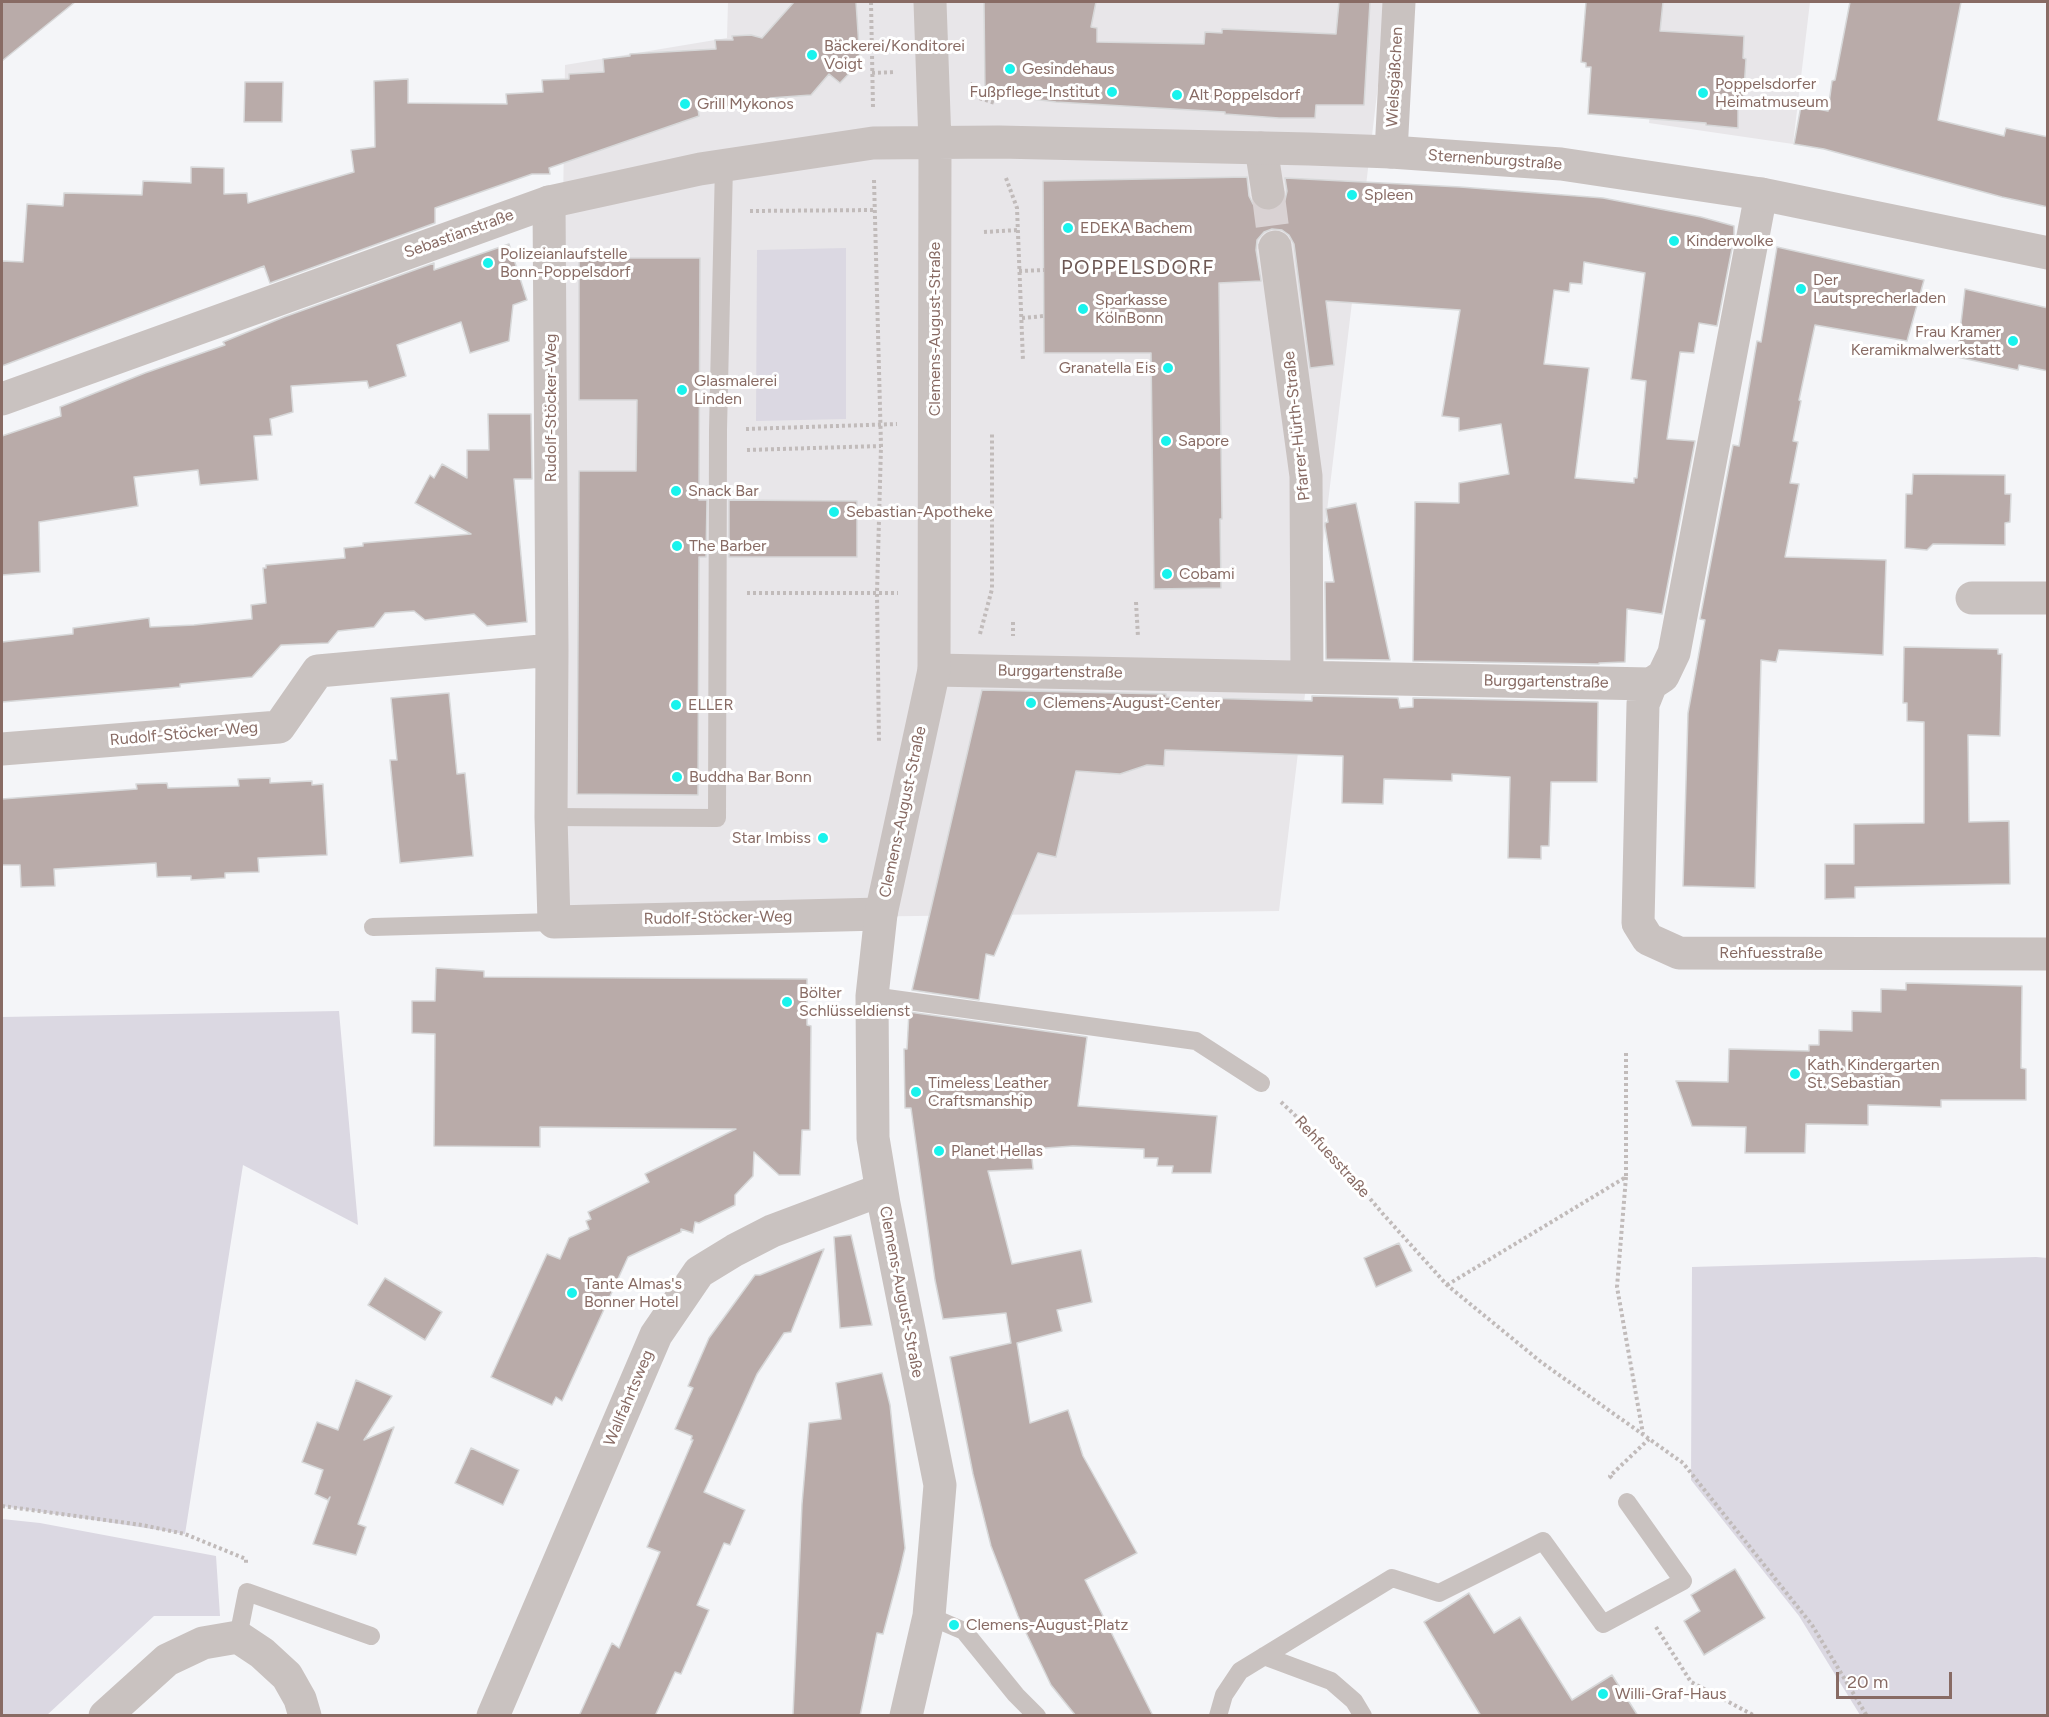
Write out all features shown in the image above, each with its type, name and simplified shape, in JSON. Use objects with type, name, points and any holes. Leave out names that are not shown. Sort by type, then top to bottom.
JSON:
[{"type":"street","name":"Clemens-August-Straße","points":[[929,1616],[940,1485],[881,1190],[873,1138],[872,996],[881,914],[934,669],[935,143],[930,2]]},
{"type":"street","name":"Wielsgäßchen","points":[[1391,152],[1399,2]]},
{"type":"street","name":"Sternenburgstraße","points":[[935,143],[999,142],[1391,152],[1561,164],[1761,194],[2048,253]]},
{"type":"street","name":"Sebastianstraße","points":[[2,399],[549,202],[724,165],[873,143],[935,143]]},
{"type":"street","points":[[1261,148],[1268,193]]},
{"type":"street","points":[[1651,684],[1663,676],[1674,653],[1761,194]]},
{"type":"street","name":"Rudolf-Stöcker-Weg","points":[[549,202],[551,817],[554,922],[881,914]]},
{"type":"street","name":"Pfarrer-Hürth-Straße","points":[[1275,247],[1306,476],[1307,677]]},
{"type":"street","points":[[1972,598],[2048,598]]},
{"type":"street","name":"Rudolf-Stöcker-Weg","points":[[2,749],[279,727],[318,671],[552,650]]},
{"type":"street","name":"Burggartenstraße","points":[[934,669],[1651,684]]},
{"type":"street","name":"Rehfuesstraße","points":[[1651,684],[1643,704],[1638,923],[1648,939],[1679,953],[2048,954]]},
{"type":"street","name":"Wallfahrtsweg","points":[[493,1716],[656,1335],[699,1272],[772,1231],[881,1190]]},
{"type":"street","points":[[906,1716],[929,1616]]},
{"type":"street","points":[[105,1716],[167,1660],[204,1643],[238,1637],[262,1653],[287,1676],[300,1699],[305,1716]]},
{"type":"lane","points":[[551,817],[717,818],[718,430],[724,165]]},
{"type":"lane","name":"Rudolf-Stöcker-Weg","points":[[373,927],[554,922]]},
{"type":"lane","points":[[872,996],[1196,1041],[1261,1083]]},
{"type":"lane","points":[[1218,1716],[1224,1695],[1240,1671],[1392,1578],[1439,1593],[1543,1541],[1603,1624],[1683,1581],[1627,1502]]},
{"type":"lane","points":[[238,1637],[246,1592],[371,1636]]},
{"type":"lane","points":[[929,1616],[964,1631],[1016,1695],[1037,1716]]},
{"type":"lane","points":[[1264,1656],[1331,1680],[1354,1701],[1363,1716]]},
{"type":"path","points":[[1006,176],[1017,208],[1023,361]]},
{"type":"path","points":[[875,210],[881,446],[877,593],[879,744]]},
{"type":"path","points":[[984,232],[1018,230]]},
{"type":"path","points":[[1019,271],[1044,270]]},
{"type":"path","points":[[1022,318],[1044,316]]},
{"type":"path","points":[[718,430],[905,424]]},
{"type":"path","points":[[979,639],[992,589],[992,434]]},
{"type":"path","points":[[719,450],[881,446]]},
{"type":"path","points":[[719,593],[897,593],[898,583]]},
{"type":"path","points":[[1136,602],[1138,645]]},
{"type":"path","points":[[1626,1051],[1626,1178],[1617,1287],[1643,1434]]},
{"type":"path","name":"Rehfuesstraße","points":[[1261,1083],[1317,1136],[1447,1285],[1542,1362],[1683,1463],[1812,1625],[1867,1716]]},
{"type":"path","points":[[1447,1285],[1626,1178]]},
{"type":"path","points":[[1627,1502],[1610,1476],[1649,1439]]},
{"type":"path","points":[[2,1506],[142,1525],[185,1534],[246,1558],[246,1592]]},
{"type":"path","points":[[1641,1603],[1691,1682],[1755,1716]]},
{"type":"shaded area","points":[[728,2],[1388,2],[1279,911],[553,921],[565,65],[727,38]]},
{"type":"shaded area","points":[[1596,2],[1810,2],[1793,144],[1649,123],[1658,29],[1596,24]]},
{"type":"shaded area","points":[[846,248],[846,419],[756,421],[757,250]]},
{"type":"shaded area","points":[[339,1011],[358,1225],[243,1165],[185,1534],[2,1506],[2,1017]]},
{"type":"shaded area","points":[[2048,1258],[2047,1715],[1860,1715],[1799,1616],[1691,1480],[1692,1267]]},
{"type":"shaded area","points":[[2,1519],[40,1523],[216,1556],[220,1616],[154,1616],[47,1715],[2,1715]]},
{"type":"building","points":[[2,2],[75,2],[2,61]]},
{"type":"building","points":[[794,2],[856,2],[860,62],[840,83],[829,74],[811,95],[770,98],[770,104],[698,109],[699,116],[549,168],[550,174],[532,174],[435,208],[435,223],[270,283],[264,266],[2,366],[2,261],[23,262],[27,204],[63,206],[64,193],[142,195],[143,181],[191,183],[191,167],[224,168],[224,194],[247,193],[248,203],[354,172],[351,150],[375,147],[374,81],[408,79],[408,103],[507,104],[506,94],[543,92],[542,80],[569,79],[569,74],[604,72],[603,59],[630,56],[630,54],[716,49],[715,40],[733,40],[732,36],[751,35],[762,38]]},
{"type":"building","points":[[984,2],[1096,2],[1091,27],[1097,28],[1097,42],[1204,44],[1205,32],[1222,33],[1222,29],[1336,34],[1339,2],[1370,2],[1364,105],[1316,105],[1315,118],[1279,118],[1225,114],[1225,112],[1056,102],[985,93]]},
{"type":"building","points":[[1586,2],[1663,2],[1660,31],[1744,36],[1743,58],[1746,59],[1743,105],[1738,105],[1738,128],[1706,125],[1706,123],[1588,114],[1591,67],[1586,67],[1586,63],[1581,62]]},
{"type":"building","points":[[1850,2],[1961,2],[1938,120],[2004,136],[2006,128],[2048,137],[2048,207],[2002,197],[1824,149],[1794,144],[1801,106],[1828,111],[1832,81],[1835,80]]},
{"type":"building","points":[[245,82],[283,82],[282,122],[244,122]]},
{"type":"building","points":[[1247,177],[1249,196],[1253,204],[1261,210],[1270,212],[1279,208],[1285,200],[1287,191],[1285,178],[1460,187],[1603,198],[1701,217],[1734,226],[1734,238],[1717,326],[1699,323],[1694,353],[1680,352],[1667,439],[1695,441],[1662,614],[1627,609],[1625,662],[1599,664],[1413,661],[1415,502],[1459,503],[1459,483],[1509,474],[1501,424],[1459,431],[1459,418],[1442,416],[1460,310],[1326,301],[1334,365],[1310,368],[1294,244],[1289,235],[1282,230],[1272,229],[1264,232],[1257,240],[1256,250],[1261,281],[1219,283],[1221,588],[1154,589],[1151,353],[1044,353],[1043,181]],"holes":[[[1584,262],[1645,273],[1631,379],[1646,381],[1637,478],[1634,478],[1634,483],[1575,478],[1589,368],[1544,364],[1554,290],[1569,292],[1570,283],[1582,284]]]},
{"type":"building","points":[[509,244],[527,300],[513,305],[509,341],[470,353],[461,322],[397,345],[406,376],[369,388],[367,381],[291,386],[293,412],[270,419],[272,435],[254,436],[258,480],[200,485],[198,470],[134,477],[138,506],[39,522],[40,572],[2,575],[2,436],[61,416],[60,407],[145,373],[225,345],[223,342],[284,317],[434,263],[434,270]]},
{"type":"building","points":[[1777,247],[1924,280],[1907,341],[1815,325],[1793,441],[1798,442],[1790,483],[1799,484],[1785,557],[1886,560],[1883,655],[1779,650],[1776,662],[1761,660],[1755,888],[1683,886],[1688,713],[1705,620],[1700,619],[1733,445],[1739,446],[1757,341],[1761,342]]},
{"type":"building","points":[[579,258],[700,258],[699,500],[707,500],[706,557],[699,557],[698,795],[577,794],[579,471],[636,471],[637,400],[579,400]]},
{"type":"building","name":"Frau Kramer Keramikmalwerkstatt","points":[[1965,289],[2048,308],[2048,371],[2019,365],[2018,370],[1957,357]]},
{"type":"building","points":[[488,414],[531,414],[532,479],[514,479],[527,622],[487,626],[474,614],[425,620],[414,611],[385,613],[374,627],[338,631],[328,643],[281,645],[252,677],[180,684],[180,687],[2,702],[2,642],[73,634],[73,628],[149,618],[150,627],[252,619],[251,605],[266,603],[263,568],[266,568],[266,565],[345,558],[344,548],[363,546],[363,543],[471,534],[415,503],[430,475],[434,478],[442,464],[467,478],[467,450],[489,450]]},
{"type":"building","points":[[1913,474],[2005,475],[2005,494],[2011,494],[2010,522],[2005,523],[2005,545],[1933,544],[1927,550],[1905,548],[1906,494],[1912,494]]},
{"type":"building","points":[[729,500],[857,501],[857,557],[729,557]]},
{"type":"building","points":[[1356,503],[1390,660],[1326,659],[1325,582],[1334,582],[1325,526],[1328,522],[1326,509]]},
{"type":"building","points":[[1904,647],[1998,649],[1998,654],[2002,654],[2000,736],[1968,735],[1969,822],[2009,821],[2010,884],[1855,887],[1855,898],[1825,899],[1825,864],[1854,864],[1854,824],[1924,823],[1924,722],[1907,721],[1907,703],[1903,703]]},
{"type":"building","points":[[982,690],[1166,694],[1166,697],[1312,701],[1312,696],[1398,698],[1400,708],[1413,707],[1413,698],[1598,702],[1597,782],[1551,782],[1549,846],[1541,846],[1541,859],[1508,858],[1510,777],[1452,774],[1452,781],[1384,779],[1383,804],[1342,803],[1343,756],[1165,750],[1164,766],[1147,765],[1120,774],[1076,771],[1056,857],[1038,853],[994,956],[986,954],[979,1000],[912,990]]},
{"type":"building","points":[[449,693],[457,774],[465,773],[473,856],[400,863],[390,760],[397,760],[391,698]]},
{"type":"building","points":[[270,778],[270,783],[312,781],[312,785],[323,784],[327,855],[258,858],[259,872],[225,873],[225,878],[191,880],[191,876],[157,877],[156,863],[54,869],[55,886],[21,887],[20,865],[2,865],[2,799],[137,789],[136,784],[167,783],[168,788],[239,786],[238,779]]},
{"type":"building","points":[[436,968],[484,971],[484,977],[807,979],[807,1025],[811,1026],[810,1130],[802,1130],[800,1175],[779,1175],[754,1152],[753,1176],[735,1195],[735,1205],[699,1223],[695,1222],[693,1233],[681,1229],[681,1232],[628,1257],[562,1401],[556,1397],[552,1405],[491,1377],[547,1254],[560,1259],[569,1238],[589,1229],[586,1221],[591,1219],[588,1212],[649,1182],[645,1174],[736,1129],[540,1127],[540,1147],[434,1146],[435,1034],[412,1033],[412,1001],[435,1001]]},
{"type":"building","points":[[1906,983],[2022,986],[2021,1068],[2026,1069],[2026,1100],[1941,1100],[1941,1107],[1868,1105],[1868,1125],[1806,1124],[1805,1153],[1745,1153],[1746,1127],[1692,1126],[1676,1081],[1728,1082],[1729,1049],[1809,1051],[1809,1045],[1819,1045],[1819,1030],[1852,1031],[1852,1011],[1881,1012],[1881,989],[1906,990]]},
{"type":"building","points":[[909,1012],[1087,1037],[1078,1106],[1217,1116],[1211,1173],[1172,1173],[1173,1166],[1157,1166],[1158,1158],[1144,1158],[1144,1149],[1073,1146],[1031,1149],[1033,1169],[988,1171],[1012,1264],[1081,1250],[1092,1302],[1057,1310],[1062,1331],[1017,1343],[1030,1423],[1068,1410],[1083,1456],[1137,1553],[1085,1580],[1153,1716],[1076,1716],[1051,1685],[1018,1616],[991,1546],[973,1474],[950,1357],[1011,1343],[1006,1313],[943,1319],[935,1280],[911,1108],[905,1108],[904,1049],[907,1049]]},
{"type":"building","points":[[851,1235],[872,1325],[840,1328],[834,1237]]},
{"type":"building","points":[[1399,1243],[1412,1271],[1376,1287],[1364,1258]]},
{"type":"building","points":[[824,1249],[791,1332],[784,1333],[757,1374],[704,1492],[745,1510],[730,1545],[724,1543],[697,1605],[709,1610],[681,1674],[675,1672],[655,1716],[579,1716],[612,1643],[619,1648],[660,1552],[647,1547],[693,1440],[691,1440],[692,1436],[675,1429],[693,1388],[688,1386],[709,1338],[755,1275]]},
{"type":"building","points":[[385,1278],[442,1312],[425,1340],[368,1305]]},
{"type":"building","points":[[882,1373],[890,1405],[905,1548],[900,1570],[883,1634],[877,1633],[860,1716],[793,1716],[802,1504],[809,1423],[841,1419],[836,1383]]},
{"type":"building","points":[[356,1380],[392,1396],[364,1440],[394,1427],[358,1524],[366,1527],[356,1555],[313,1544],[330,1497],[328,1500],[315,1494],[323,1470],[302,1462],[317,1422],[338,1430]]},
{"type":"building","points":[[471,1448],[519,1470],[503,1505],[455,1483]]},
{"type":"building","points":[[1735,1569],[1765,1618],[1704,1655],[1684,1621],[1700,1611],[1691,1595]]},
{"type":"building","points":[[1469,1593],[1494,1633],[1520,1617],[1572,1700],[1612,1675],[1638,1716],[1481,1716],[1424,1622]]},
{"type":"tunnel","points":[[1268,193],[1275,247]]},
{"type":"place","name":"Bäckerei/Konditorei Voigt","points":[[812,55]]},
{"type":"place","name":"Gesindehaus","points":[[1010,69]]},
{"type":"place","name":"Fußpflege-Institut","points":[[1112,92]]},
{"type":"place","name":"Poppelsdorfer Heimatmuseum","points":[[1703,93]]},
{"type":"place","name":"Alt Poppelsdorf","points":[[1177,95]]},
{"type":"place","name":"Grill Mykonos","points":[[685,104]]},
{"type":"place","name":"Spleen","points":[[1352,195]]},
{"type":"place","name":"EDEKA Bachem","points":[[1068,228]]},
{"type":"place","name":"Kinderwolke","points":[[1674,241]]},
{"type":"place","name":"Polizeianlaufstelle Bonn-Poppelsdorf","points":[[488,263]]},
{"type":"place","name":"Der Lautsprecherladen","points":[[1801,289]]},
{"type":"place","name":"Sparkasse KölnBonn","points":[[1083,309]]},
{"type":"place","name":"Frau Kramer Keramikmalwerkstatt","points":[[2013,341]]},
{"type":"place","name":"Granatella Eis","points":[[1168,368]]},
{"type":"place","name":"Glasmalerei Linden","points":[[682,390]]},
{"type":"place","name":"Sapore","points":[[1166,441]]},
{"type":"place","name":"Snack Bar","points":[[676,491]]},
{"type":"place","name":"Sebastian-Apotheke","points":[[834,512]]},
{"type":"place","name":"The Barber","points":[[677,546]]},
{"type":"place","name":"Cobami","points":[[1167,574]]},
{"type":"place","name":"Clemens-August-Center","points":[[1031,703]]},
{"type":"place","name":"ELLER","points":[[676,705]]},
{"type":"place","name":"Buddha Bar Bonn","points":[[677,777]]},
{"type":"place","name":"Star Imbiss","points":[[823,838]]},
{"type":"place","name":"Bölter Schlüsseldienst","points":[[787,1002]]},
{"type":"place","name":"Kath. Kindergarten St. Sebastian","points":[[1795,1074]]},
{"type":"place","name":"Timeless Leather Craftsmanship","points":[[916,1092]]},
{"type":"place","name":"Planet Hellas","points":[[939,1151]]},
{"type":"place","name":"Tante Almas's Bonner Hotel","points":[[572,1293]]},
{"type":"place","name":"Clemens-August-Platz","points":[[954,1625]]},
{"type":"place","name":"Willi-Graf-Haus","points":[[1603,1694]]},
{"type":"district","name":"POPPELSDORF","points":[[1138,268]]}]
